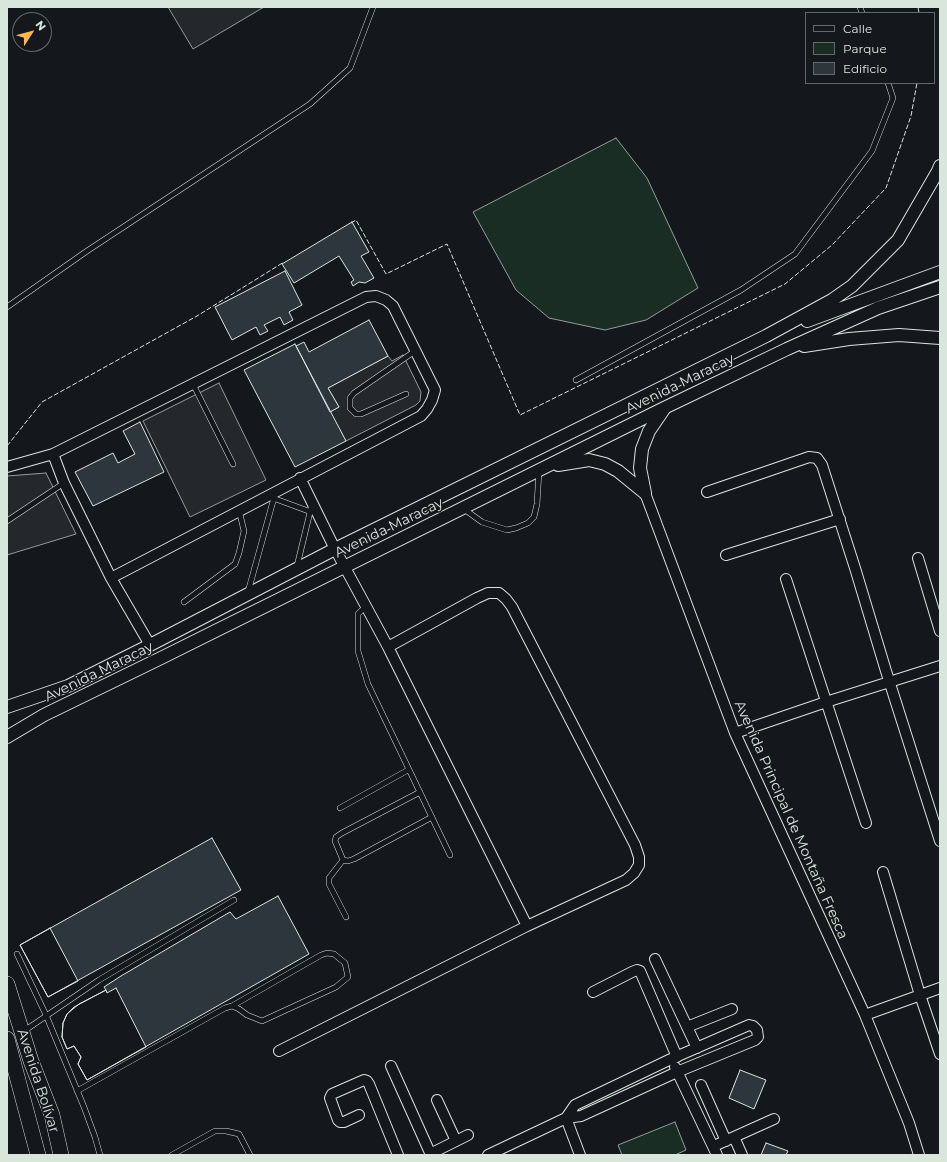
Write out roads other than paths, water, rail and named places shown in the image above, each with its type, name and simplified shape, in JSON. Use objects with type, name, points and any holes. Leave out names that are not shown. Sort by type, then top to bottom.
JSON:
[{"type":"main road","name":"Avenida Bolívar","points":[[7,984],[31,1061],[52,1115],[60,1155]]},
{"type":"main road","name":"Avenida Bolívar","points":[[7,1039],[38,1155]]},
{"type":"street","points":[[766,336],[832,300],[857,280],[898,240],[940,166]]},
{"type":"street","points":[[766,336],[940,272]]},
{"type":"street","name":"Avenida Maracay","points":[[7,737],[44,715],[544,469],[664,408],[787,349],[878,308],[940,287]]},
{"type":"street","points":[[7,467],[53,454],[366,297],[376,296],[386,300],[393,306],[435,390],[432,400],[421,416],[300,478],[275,494],[239,510],[111,578]]},
{"type":"street","name":"Avenida Maracay","points":[[7,707],[68,686],[335,549],[766,336]]},
{"type":"street","points":[[787,349],[849,339],[892,336],[940,338]]},
{"type":"street","points":[[645,493],[640,468],[642,449],[649,432],[664,408]]},
{"type":"street","points":[[53,454],[64,483],[111,578],[150,645]]},
{"type":"street","points":[[707,492],[809,457],[817,458],[822,465],[940,841]]},
{"type":"street","points":[[544,469],[589,460],[605,464],[618,471],[645,493]]},
{"type":"street","points":[[300,478],[312,508],[388,647],[528,926]]},
{"type":"street","name":"Avenida Principal de Montaña Fresca","points":[[645,493],[735,734],[864,1015],[909,1122],[919,1155]]},
{"type":"street","points":[[726,555],[840,519]]},
{"type":"street","points":[[918,558],[940,631]]},
{"type":"street","points":[[786,579],[866,823]]},
{"type":"street","points":[[279,1051],[528,926],[626,880],[634,873],[639,865],[639,857],[635,844],[506,599],[499,593],[488,593],[388,647]]},
{"type":"street","points":[[735,734],[826,702],[940,666]]},
{"type":"street","points":[[883,872],[920,995],[940,1054]]},
{"type":"street","points":[[655,959],[698,1048]]},
{"type":"street","points":[[593,992],[632,972],[637,970],[640,971],[674,1058],[677,1072],[715,1150],[730,1139],[774,1120]]},
{"type":"street","points":[[864,1015],[940,988]]},
{"type":"street","points":[[687,1027],[732,1009]]},
{"type":"street","points":[[488,1155],[566,1118],[581,1116],[677,1072],[755,1040],[758,1037],[758,1033],[753,1026],[749,1025],[674,1058],[575,1105],[566,1118]]},
{"type":"street","points":[[391,1066],[430,1154],[468,1135]]},
{"type":"street","points":[[359,1115],[344,1122],[340,1122],[330,1098],[332,1094],[364,1080],[369,1084],[398,1155]]},
{"type":"street","points":[[701,1085],[730,1139],[742,1155]]},
{"type":"street","points":[[437,1100],[456,1141]]},
{"type":"street","points":[[52,1115],[66,1155]]},
{"type":"street","points":[[566,1118],[580,1155]]},
{"type":"lane","points":[[7,307],[87,251],[310,104],[350,68],[372,10],[368,7]]},
{"type":"lane","points":[[576,380],[741,290],[795,254],[872,151],[893,98],[888,84]]},
{"type":"lane","points":[[406,394],[361,414],[356,414],[350,408],[350,398],[354,393],[415,351]]},
{"type":"lane","points":[[193,384],[233,464]]},
{"type":"lane","points":[[463,508],[482,522],[507,530],[528,523],[534,517],[544,469]]},
{"type":"lane","points":[[7,521],[64,483]]},
{"type":"lane","points":[[248,594],[275,494],[312,508],[296,569]]},
{"type":"lane","points":[[184,602],[235,564],[244,530],[239,510]]},
{"type":"lane","points":[[365,607],[358,614],[358,651],[368,684],[450,855]]},
{"type":"lane","points":[[340,808],[408,770]]},
{"type":"lane","points":[[343,860],[335,841],[336,837],[420,792]]},
{"type":"lane","points":[[343,860],[348,861],[354,859],[432,817]]},
{"type":"lane","points":[[343,860],[329,878],[329,884],[346,917]]},
{"type":"lane","points":[[22,1033],[46,1015],[99,980],[234,900]]},
{"type":"lane","points":[[77,1091],[327,953],[334,954],[345,963],[348,977],[336,986],[262,1021],[247,1015],[232,1006]]},
{"type":"lane","points":[[17,954],[46,1015],[95,1137],[100,1155]]},
{"type":"lane","points":[[172,1155],[215,1132],[226,1131],[239,1134],[250,1155]]}]
